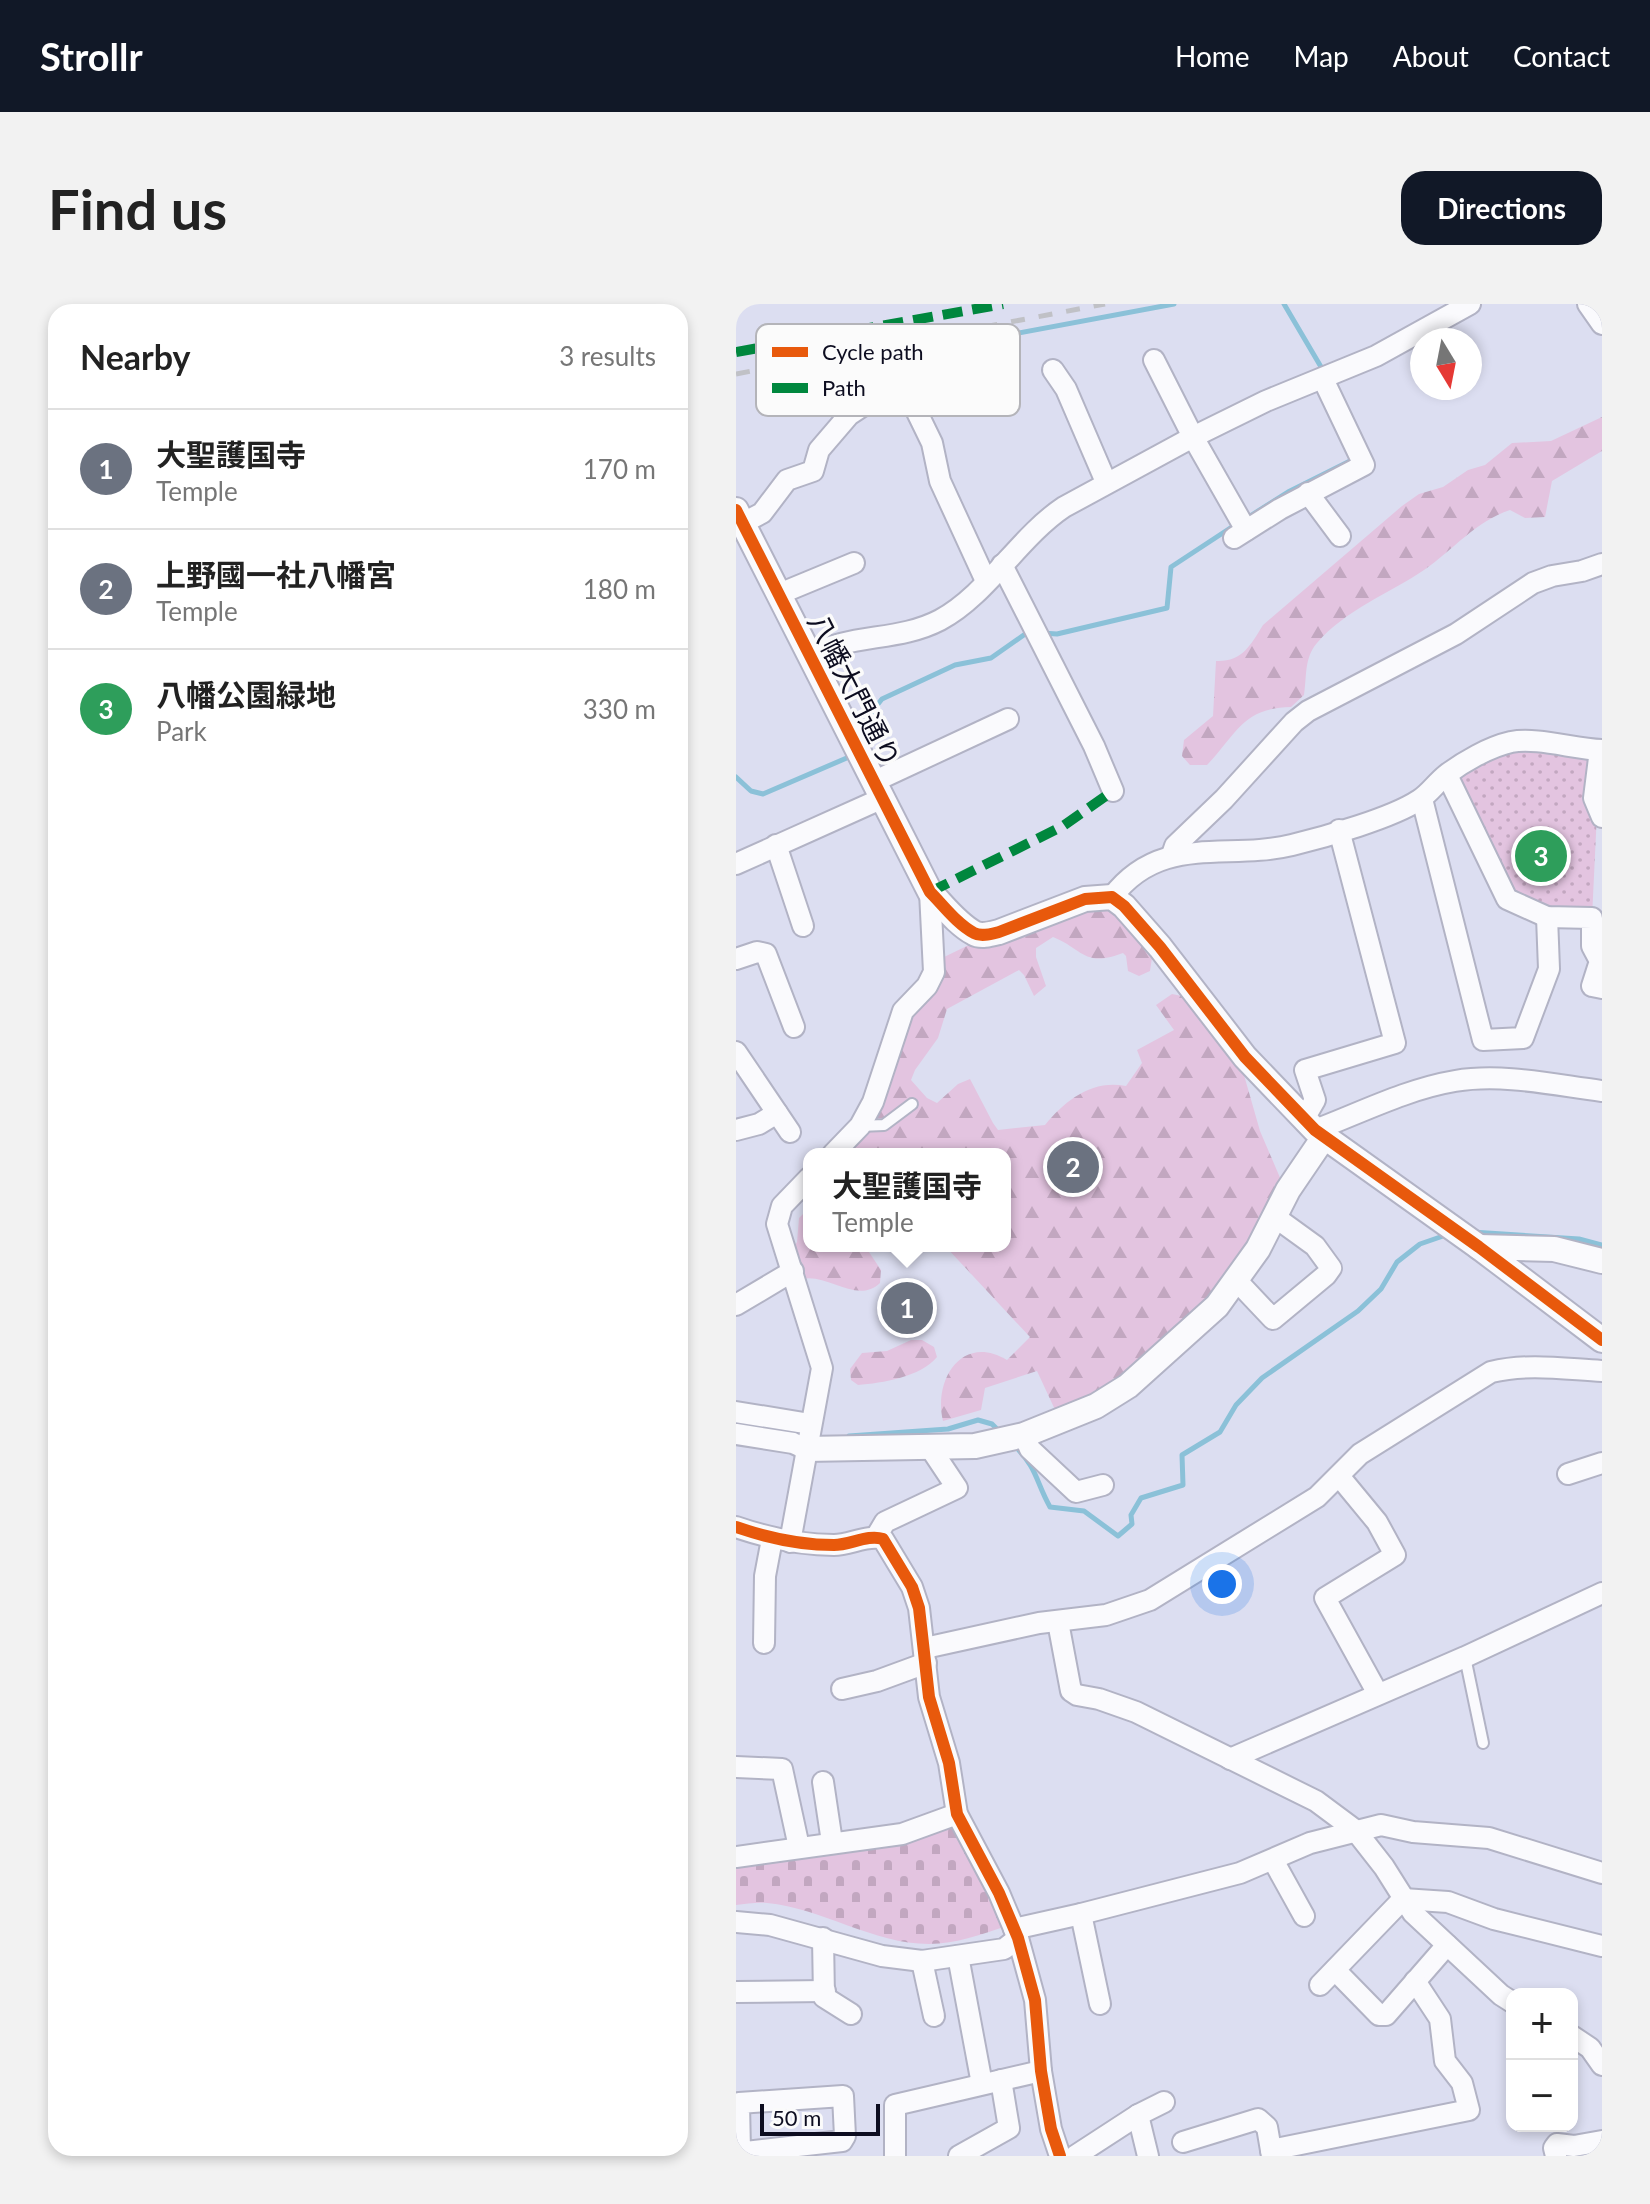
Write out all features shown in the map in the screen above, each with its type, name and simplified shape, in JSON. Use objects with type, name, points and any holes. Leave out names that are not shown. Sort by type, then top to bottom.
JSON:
[{"type":"street","points":[[809,656],[826,646],[852,639],[879,639],[916,631],[955,611],[1046,519],[1106,482],[1266,401],[1376,356],[1470,304]]},
{"type":"street","points":[[1588,304],[1602,324]]},
{"type":"street","points":[[1154,360],[1240,534],[1308,493],[1364,465],[1323,379]]},
{"type":"street","points":[[1053,370],[1066,389],[1106,482]]},
{"type":"street","points":[[742,528],[762,513],[787,480],[813,471],[819,450],[848,416]]},
{"type":"street","points":[[919,416],[932,443],[940,481],[986,581]]},
{"type":"street","points":[[1308,493],[1340,536]]},
{"type":"street","name":"八幡大門通り","points":[[742,528],[779,594],[930,892]]},
{"type":"street","points":[[779,594],[854,563]]},
{"type":"street","points":[[1172,855],[1175,846],[1308,711],[1456,634],[1533,583],[1602,564]]},
{"type":"street","points":[[1002,565],[1094,746],[1113,791]]},
{"type":"street","points":[[736,864],[1008,719]]},
{"type":"street","points":[[1112,897],[1122,883],[1172,855],[1217,850],[1267,850],[1393,813],[1422,799],[1447,775],[1486,751],[1512,742],[1601,750],[1594,798],[1602,817]]},
{"type":"street","points":[[1447,775],[1507,899],[1547,917],[1592,918],[1592,946],[1600,961],[1592,986],[1602,988]]},
{"type":"street","points":[[1422,799],[1483,1040],[1523,1038],[1549,969],[1547,917]]},
{"type":"street","points":[[736,1434],[793,1443],[806,1449],[931,1449],[975,1446],[1024,1435],[1096,1406],[1128,1386],[1217,1306],[1258,1249],[1314,1129],[1315,1100],[1305,1070],[1395,1043],[1339,830]]},
{"type":"street","points":[[776,845],[803,926]]},
{"type":"street","points":[[930,892],[975,934],[986,935],[1085,899],[1112,897],[1124,906],[1160,947],[1245,1057],[1314,1129],[1602,1340]]},
{"type":"street","points":[[839,1148],[860,1126],[873,1102],[903,1011],[927,986],[934,972],[930,892]]},
{"type":"street","points":[[736,959],[757,952],[766,954],[794,1027]]},
{"type":"street","points":[[736,1052],[790,1132]]},
{"type":"street","points":[[1314,1129],[1417,1091],[1455,1081],[1495,1078],[1602,1091]]},
{"type":"street","points":[[736,1109],[741,1128],[759,1124],[777,1113]]},
{"type":"street","points":[[764,1643],[765,1576],[781,1540],[806,1449],[822,1368],[777,1224],[782,1206],[803,1184]]},
{"type":"street","points":[[1237,1281],[1273,1319],[1331,1268],[1315,1246],[1275,1217]]},
{"type":"street","points":[[1479,1247],[1554,1249],[1602,1261]]},
{"type":"street","points":[[736,1305],[793,1271]]},
{"type":"street","points":[[842,1689],[877,1681],[926,1656],[1039,1623],[1106,1615],[1150,1600],[1317,1497],[1360,1454],[1491,1372],[1526,1366],[1602,1371]]},
{"type":"street","points":[[736,1412],[810,1424]]},
{"type":"street","points":[[1024,1435],[1030,1449],[1076,1492],[1103,1485]]},
{"type":"street","points":[[876,1537],[885,1522],[957,1488],[931,1449]]},
{"type":"street","points":[[1568,1474],[1602,1463]]},
{"type":"street","points":[[1339,1476],[1377,1522],[1395,1555],[1325,1598],[1378,1694]]},
{"type":"street","points":[[736,1527],[781,1540],[836,1545],[876,1537],[883,1539],[912,1587],[919,1608],[929,1697],[949,1763],[957,1814],[1016,1933],[1035,2000],[1041,2071],[1051,2129],[1060,2156]]},
{"type":"street","points":[[1230,1759],[1465,1657],[1602,1593]]},
{"type":"street","points":[[1058,1622],[1071,1691],[1136,1712],[1316,1801],[1355,1830],[1384,1867],[1413,1913],[1506,1998]]},
{"type":"street","points":[[736,1767],[782,1769],[799,1847]]},
{"type":"street","points":[[823,1782],[832,1842]]},
{"type":"street","points":[[736,1857],[902,1834],[957,1814]]},
{"type":"street","points":[[736,1922],[770,1925],[882,1956],[922,1961],[958,1956],[1004,1949],[1016,1933],[1240,1873],[1310,1843],[1381,1825],[1413,1832],[1489,1838],[1602,1873]]},
{"type":"street","points":[[1273,1860],[1304,1916]]},
{"type":"street","points":[[1403,1899],[1448,1902],[1494,1919],[1602,1946]]},
{"type":"street","points":[[1320,1985],[1403,1899]]},
{"type":"street","points":[[1081,1914],[1100,2004]]},
{"type":"street","points":[[823,1938],[824,1997],[851,2014]]},
{"type":"street","points":[[1335,1970],[1379,2015],[1386,2015],[1447,1945]]},
{"type":"street","points":[[958,1956],[992,2082],[1009,2128],[959,2156]]},
{"type":"street","points":[[922,1961],[934,2016]]},
{"type":"street","points":[[1183,2142],[1258,2119],[1267,2127],[1271,2153],[1469,2110],[1462,2083],[1445,2061],[1440,2019],[1415,1981]]},
{"type":"street","points":[[736,1992],[825,1991]]},
{"type":"street","points":[[1578,2040],[1598,2052]]},
{"type":"street","points":[[895,2156],[895,2105],[1041,2071]]},
{"type":"street","points":[[843,2096],[845,2136],[842,2141],[738,2152],[739,2103],[843,2096]]},
{"type":"street","points":[[1075,2156],[1164,2102]]},
{"type":"street","points":[[1138,2115],[1148,2156]]},
{"type":"street","points":[[1556,2156],[1554,2148],[1557,2144],[1574,2146],[1602,2141]]},
{"type":"lane","points":[[860,1126],[884,1125],[912,1104]]},
{"type":"lane","points":[[1465,1657],[1483,1743]]},
{"type":"green space","points":[[1602,417],[1602,451],[1552,481],[1545,517],[1525,518],[1510,510],[1486,521],[1424,570],[1354,611],[1328,631],[1310,655],[1304,695],[1291,707],[1261,712],[1251,718],[1207,765],[1190,765],[1182,756],[1184,740],[1213,716],[1216,661],[1239,656],[1263,625],[1402,506],[1419,494],[1443,487],[1468,470],[1485,465],[1512,443],[1551,441]]},
{"type":"green space","points":[[1498,746],[1600,750],[1592,918],[1507,899],[1447,775]]},
{"type":"green space","points":[[1100,906],[1117,914],[1153,951],[1150,971],[1139,976],[1128,971],[1123,953],[1092,958],[1053,937],[1036,948],[1046,986],[1034,996],[1019,970],[947,1009],[938,1038],[911,1080],[927,1098],[937,1103],[958,1084],[970,1079],[998,1130],[1045,1125],[1061,1107],[1091,1089],[1126,1086],[1142,1063],[1137,1050],[1174,1030],[1156,1005],[1172,994],[1187,997],[1244,1075],[1260,1131],[1284,1187],[1232,1276],[1124,1380],[1057,1414],[1037,1371],[985,1388],[981,1410],[943,1421],[942,1390],[954,1365],[977,1352],[991,1353],[1007,1360],[1030,1337],[951,1252],[1011,1252],[1011,1148],[851,1146],[898,1039],[942,958],[973,943]]},
{"type":"green space","points":[[803,1214],[803,1252],[869,1252],[881,1270],[880,1283],[862,1291],[812,1278],[802,1279],[792,1251],[797,1242],[799,1218]]},
{"type":"green space","points":[[911,1340],[922,1340],[934,1347],[937,1357],[921,1370],[900,1378],[858,1385],[851,1380],[850,1369],[862,1353],[887,1351]]},
{"type":"green space","points":[[955,1821],[1007,1926],[969,1938],[929,1944],[888,1938],[787,1906],[763,1903],[736,1905],[736,1861]]},
{"type":"waterway","points":[[1020,333],[1174,304]]},
{"type":"waterway","points":[[1284,304],[1324,372]]},
{"type":"waterway","points":[[1247,518],[1288,492],[1354,459]]},
{"type":"waterway","points":[[1042,633],[1057,634],[1167,608],[1171,567],[1238,523]]},
{"type":"waterway","points":[[859,736],[882,699],[955,665],[991,658],[1028,632]]},
{"type":"waterway","points":[[736,777],[751,791],[763,794],[849,757],[851,752]]},
{"type":"waterway","points":[[1472,1232],[1579,1239],[1602,1245]]},
{"type":"waterway","points":[[1014,1445],[1032,1468],[1050,1507],[1084,1511],[1118,1536],[1132,1524],[1131,1515],[1141,1498],[1183,1485],[1182,1455],[1220,1432],[1236,1405],[1262,1378],[1358,1311],[1381,1289],[1397,1262],[1420,1244],[1446,1235]]},
{"type":"waterway","points":[[849,1436],[948,1429],[978,1420],[992,1424],[1001,1433]]},
{"type":"railway","points":[[1000,324],[1105,304]]},
{"type":"railway","points":[[736,374],[756,370]]},
{"type":"marked path","points":[[892,324],[1003,304]]},
{"type":"marked path","points":[[736,352],[756,348]]},
{"type":"marked path","points":[[930,892],[1063,826],[1113,791]]},
{"type":"cycle path","points":[[736,510],[930,892],[956,920],[974,933],[986,935],[1085,899],[1112,897],[1124,906],[1160,947],[1245,1057],[1315,1130],[1479,1247],[1602,1340]]},
{"type":"cycle path","points":[[736,1527],[772,1538],[809,1544],[834,1545],[871,1538],[883,1539],[912,1587],[919,1608],[929,1697],[949,1763],[957,1814],[999,1893],[1018,1938],[1035,2000],[1041,2071],[1051,2129],[1060,2156]]},
{"type":"place","name":"八幡公園緑地","points":[[1541,856]]},
{"type":"place","name":"上野國一社八幡宮","points":[[1073,1167]]},
{"type":"place","name":"大聖護国寺","points":[[907,1308]]}]
